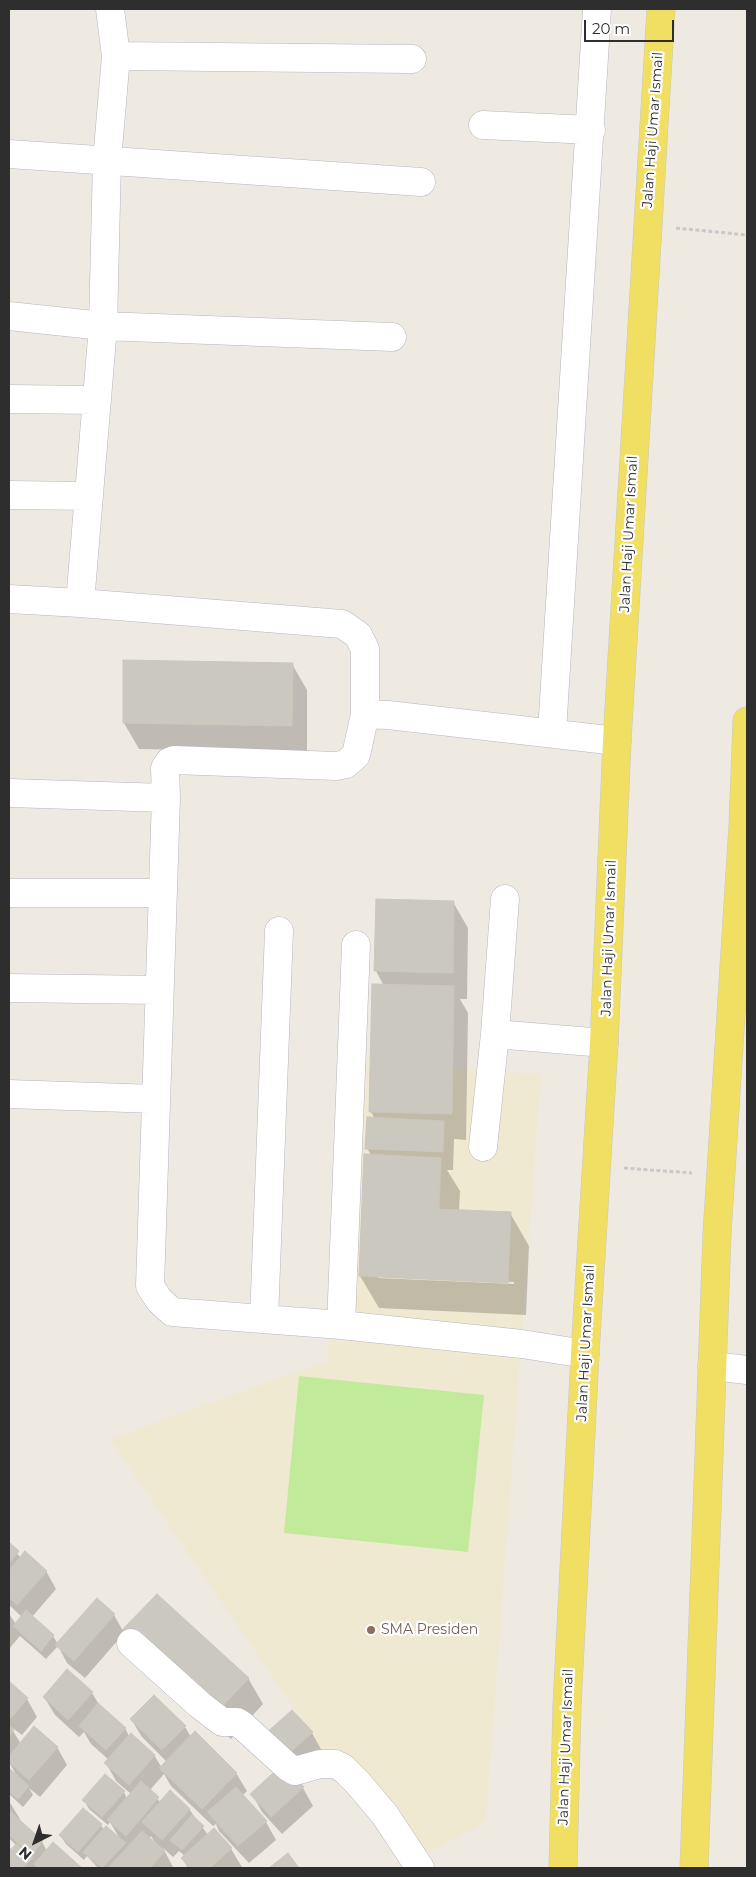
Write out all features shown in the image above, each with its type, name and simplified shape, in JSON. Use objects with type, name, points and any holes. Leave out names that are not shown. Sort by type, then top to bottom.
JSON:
[{"type":"main road","name":"Jalan Haji Umar Ismail","points":[[563,1868],[567,1696],[604,1043],[617,741],[661,9]]},
{"type":"main road","points":[[694,1868],[720,1175],[743,826],[747,735]]},
{"type":"street","points":[[80,603],[103,326],[107,161],[116,56],[110,9]]},
{"type":"street","points":[[552,732],[591,130],[597,9]]},
{"type":"street","points":[[116,56],[412,59]]},
{"type":"street","points":[[483,125],[591,130]]},
{"type":"street","points":[[9,154],[421,182]]},
{"type":"street","points":[[9,316],[103,326],[392,338]]},
{"type":"street","points":[[9,399],[97,400]]},
{"type":"street","points":[[9,495],[89,496]]},
{"type":"street","points":[[9,600],[80,603],[342,624],[358,635],[365,649],[365,714],[356,755],[346,764],[336,766],[174,760],[169,762],[165,768],[166,798],[150,1286],[158,1300],[172,1312],[341,1325],[522,1344],[585,1354]]},
{"type":"street","points":[[365,714],[552,732],[617,741]]},
{"type":"street","points":[[9,793],[166,798]]},
{"type":"street","points":[[9,893],[162,893]]},
{"type":"street","points":[[483,1147],[495,1034],[505,898]]},
{"type":"street","points":[[264,1319],[279,931]]},
{"type":"street","points":[[341,1325],[356,945]]},
{"type":"street","points":[[9,988],[159,990]]},
{"type":"street","points":[[495,1034],[604,1043]]},
{"type":"street","points":[[9,1094],[156,1099]]},
{"type":"street","points":[[712,1366],[747,1370]]},
{"type":"street","points":[[131,1643],[200,1705],[222,1722],[237,1722],[243,1726],[288,1768],[295,1771],[320,1764],[335,1764],[343,1768],[384,1815],[420,1868]]},
{"type":"path","points":[[647,225],[747,235]]},
{"type":"path","points":[[596,1166],[720,1175]]},
{"type":"shaded area","name":"SMA Presiden","points":[[350,1063],[541,1074],[486,1821],[403,1868],[110,1439],[327,1361]]},
{"type":"green space","points":[[299,1376],[484,1395],[468,1552],[284,1533]]},
{"type":"building","points":[[123,660],[293,663],[292,726],[123,723]]},
{"type":"building","points":[[376,899],[454,901],[453,973],[374,971]]},
{"type":"building","points":[[372,984],[454,986],[452,1114],[369,1112]]},
{"type":"building","points":[[367,1117],[444,1121],[443,1152],[365,1149]]},
{"type":"building","points":[[364,1154],[441,1158],[439,1209],[511,1212],[508,1283],[359,1276]]},
{"type":"building","points":[[9,1542],[19,1551],[9,1563]]},
{"type":"building","points":[[25,1551],[47,1571],[17,1605],[9,1597],[9,1570]]},
{"type":"building","points":[[157,1594],[249,1678],[215,1714],[122,1630]]},
{"type":"building","points":[[97,1598],[115,1614],[74,1661],[55,1645]]},
{"type":"building","points":[[26,1610],[54,1635],[41,1651],[13,1626]]},
{"type":"building","points":[[67,1669],[93,1692],[68,1720],[43,1697]]},
{"type":"building","points":[[9,1681],[28,1698],[11,1718],[9,1716]]},
{"type":"building","points":[[154,1695],[186,1726],[162,1750],[130,1719]]},
{"type":"building","points":[[98,1703],[126,1728],[106,1750],[79,1726]]},
{"type":"building","points":[[292,1710],[313,1732],[285,1757],[265,1734]]},
{"type":"building","points":[[9,1725],[14,1730],[9,1736]]},
{"type":"building","points":[[34,1726],[58,1747],[29,1780],[9,1762],[9,1756]]},
{"type":"building","points":[[195,1731],[237,1773],[202,1809],[159,1768]]},
{"type":"building","points":[[131,1733],[155,1755],[129,1785],[104,1763]]},
{"type":"building","points":[[283,1764],[304,1787],[271,1817],[250,1794]]},
{"type":"building","points":[[9,1768],[29,1786],[18,1799],[9,1791]]},
{"type":"building","points":[[105,1774],[125,1791],[102,1817],[82,1800]]},
{"type":"building","points":[[141,1781],[159,1797],[126,1836],[107,1820]]},
{"type":"building","points":[[236,1787],[267,1821],[238,1846],[207,1812]]},
{"type":"building","points":[[170,1790],[190,1809],[162,1840],[142,1822]]},
{"type":"building","points":[[83,1808],[102,1824],[78,1852],[59,1835]]},
{"type":"building","points":[[11,1812],[43,1841],[31,1855],[9,1835],[9,1814]]},
{"type":"building","points":[[192,1815],[204,1826],[182,1850],[170,1840]]},
{"type":"building","points":[[106,1826],[126,1843],[102,1868],[83,1852]]},
{"type":"building","points":[[214,1828],[232,1848],[210,1868],[190,1868],[181,1858]]},
{"type":"building","points":[[142,1831],[165,1851],[150,1868],[108,1868]]},
{"type":"building","points":[[53,1842],[82,1868],[38,1868],[34,1864]]},
{"type":"building","points":[[16,1844],[33,1858],[23,1868],[9,1868],[9,1852]]},
{"type":"building","points":[[288,1853],[299,1868],[269,1868]]},
{"type":"place","name":"SMA Presiden","points":[[371,1630]]}]
